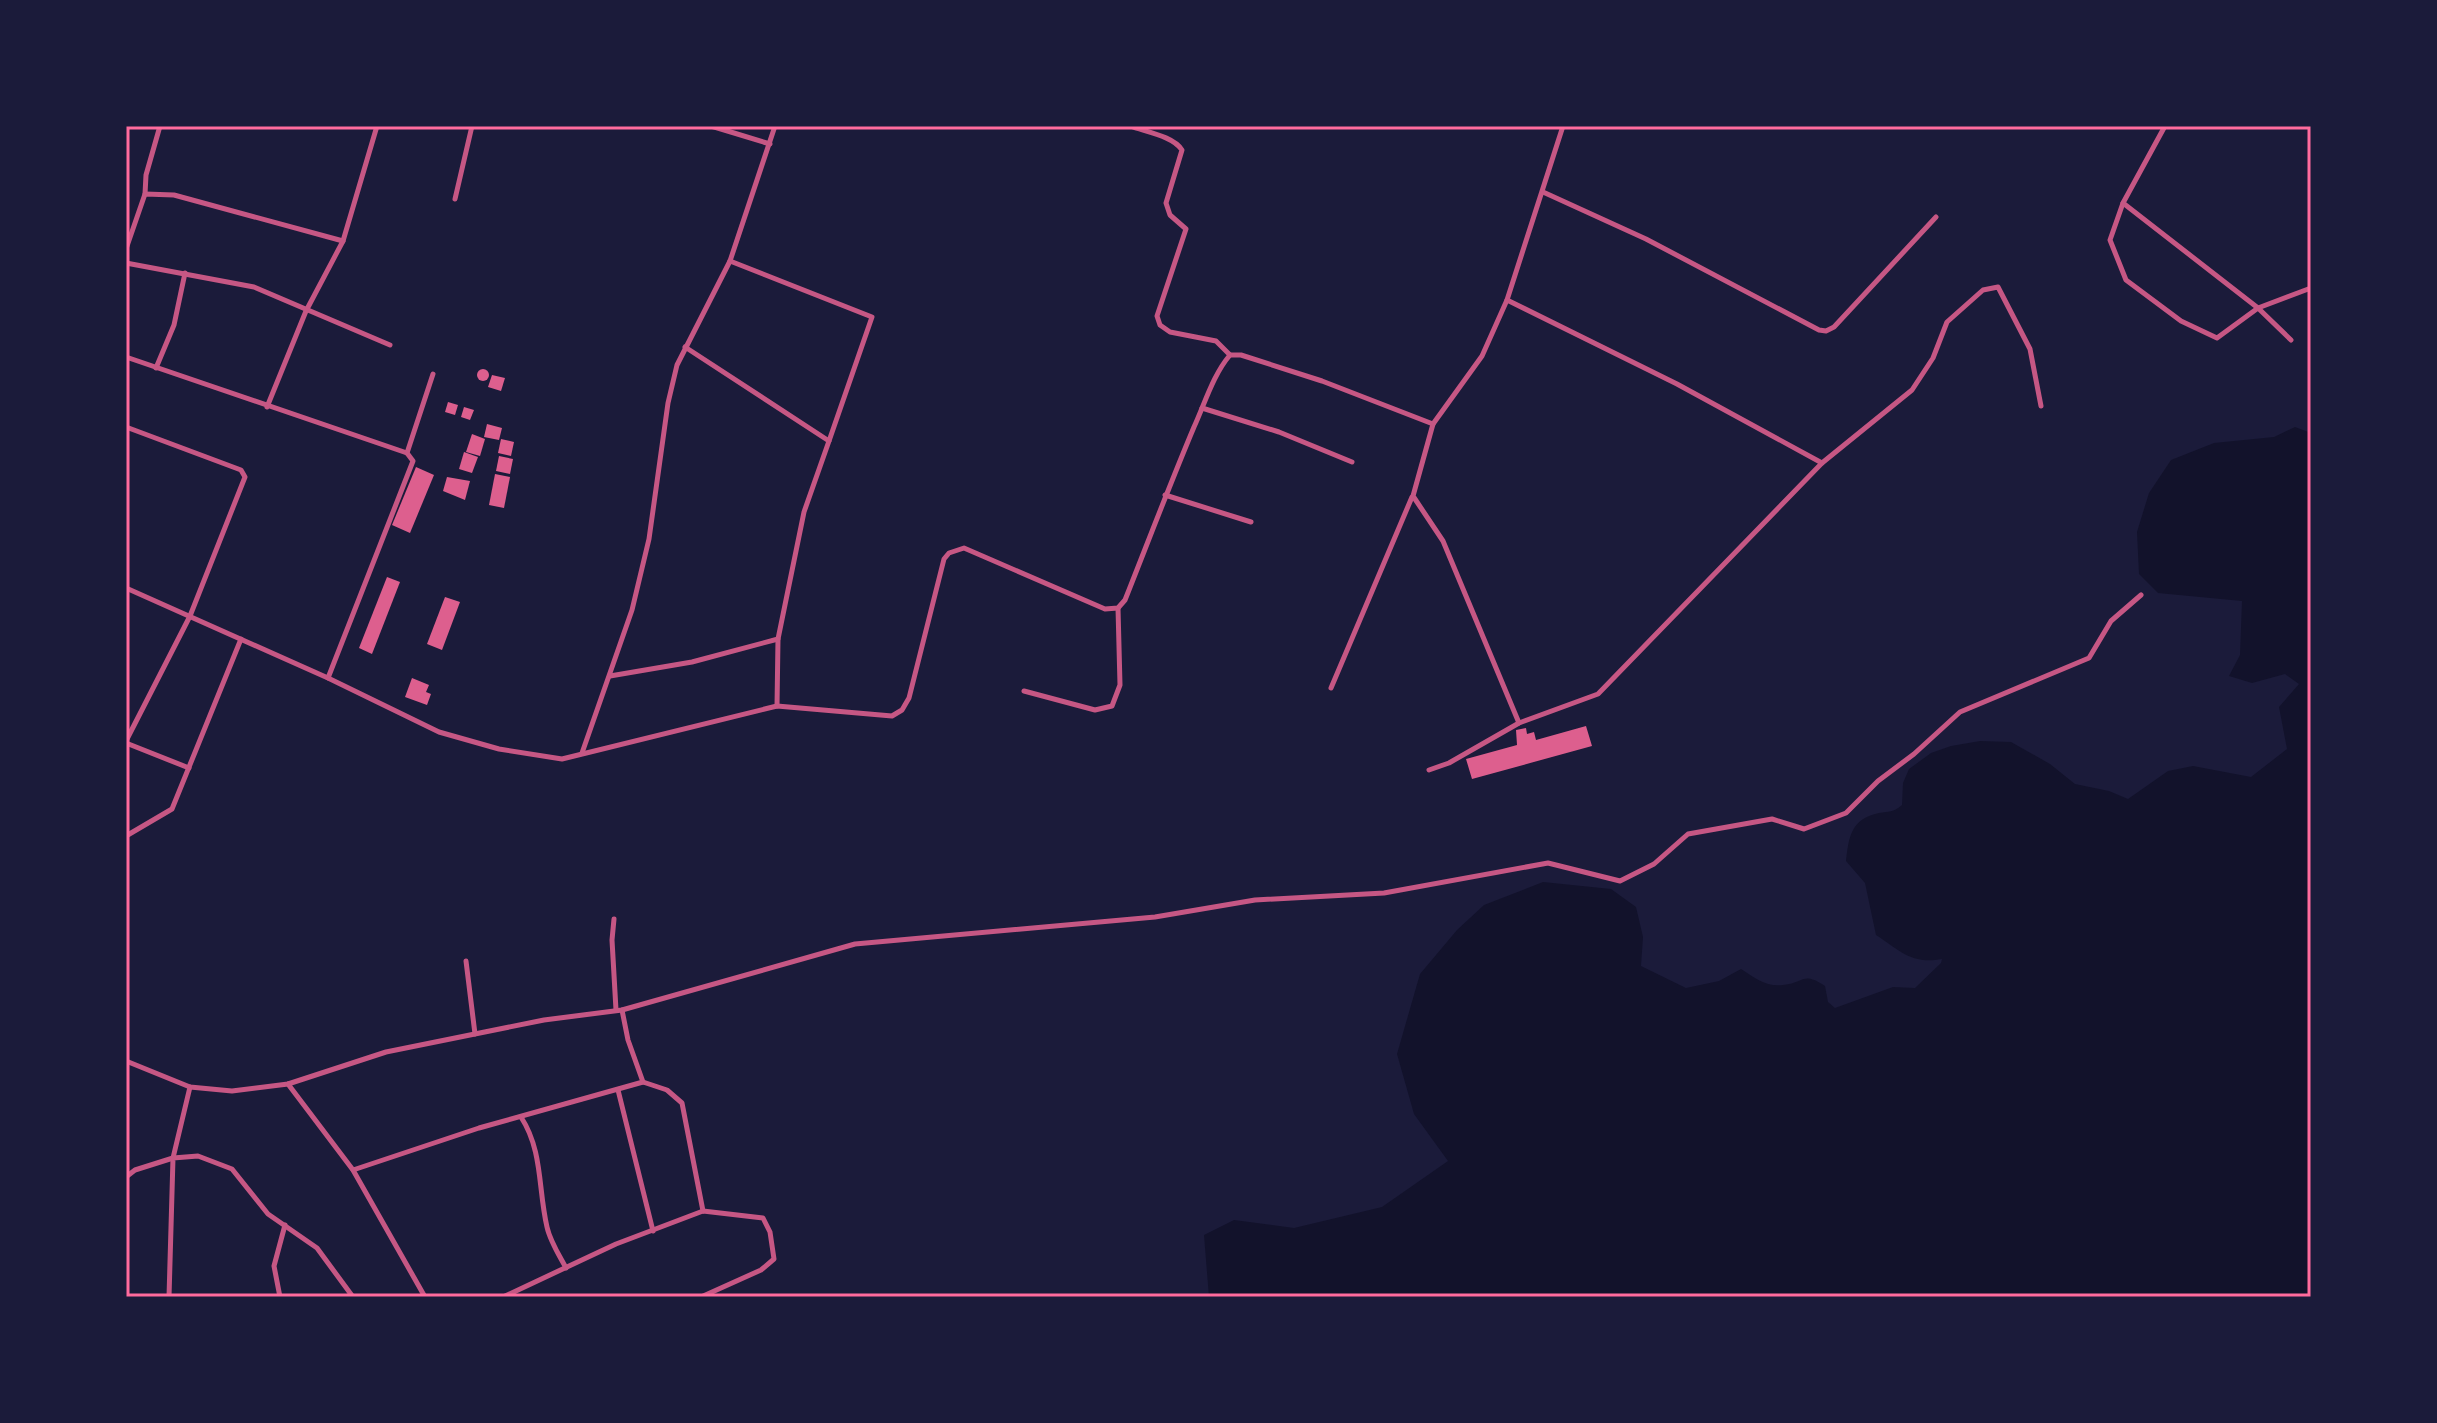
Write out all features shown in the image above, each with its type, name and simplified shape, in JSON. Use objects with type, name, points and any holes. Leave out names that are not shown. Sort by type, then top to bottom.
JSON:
[{"type":"street","points":[[126,249],[145,194],[146,175],[160,126]]},
{"type":"street","points":[[267,407],[306,311],[343,241],[377,126]]},
{"type":"street","points":[[455,199],[472,126]]},
{"type":"street","points":[[711,126],[770,144]]},
{"type":"street","points":[[581,754],[632,610],[646,553],[668,403],[677,365],[730,261],[775,126]]},
{"type":"street","points":[[1130,126],[1172,141],[1182,150],[1166,203],[1170,215],[1186,229],[1157,316],[1160,325],[1170,332],[1216,341],[1230,355],[1241,355],[1322,381],[1433,424]]},
{"type":"street","points":[[1331,688],[1413,496],[1433,424],[1482,356],[1507,300],[1563,126]]},
{"type":"street","points":[[2165,126],[2123,203],[2110,240],[2126,280],[2181,321],[2217,338],[2258,308],[2311,288]]},
{"type":"street","points":[[1543,192],[1646,239],[1826,331],[1834,327],[1936,217]]},
{"type":"street","points":[[145,194],[174,195],[343,241]]},
{"type":"street","points":[[2123,203],[2258,308],[2291,340]]},
{"type":"street","points":[[730,261],[872,317],[804,512],[778,639],[777,706]]},
{"type":"street","points":[[126,263],[254,287],[390,345]]},
{"type":"street","points":[[156,368],[174,325],[185,273]]},
{"type":"street","points":[[1429,770],[1449,763],[1519,723],[1598,694],[1822,463],[1912,390],[1933,358],[1947,322],[1983,290],[1998,287],[2030,349],[2041,406]]},
{"type":"street","points":[[1507,300],[1677,384],[1822,463]]},
{"type":"street","points":[[685,347],[829,441]]},
{"type":"street","points":[[1024,691],[1095,710],[1112,706],[1120,685],[1118,608],[1125,600],[1165,495],[1220,366],[1230,355]]},
{"type":"street","points":[[126,357],[407,453],[413,461],[328,678]]},
{"type":"street","points":[[407,453],[433,374]]},
{"type":"street","points":[[1202,408],[1279,432],[1352,462]]},
{"type":"street","points":[[126,427],[241,470],[245,477],[190,616],[126,742],[189,768]]},
{"type":"street","points":[[1165,495],[1251,522]]},
{"type":"street","points":[[1413,496],[1443,541],[1519,723]]},
{"type":"street","points":[[126,588],[457,739],[562,759],[777,706],[892,716],[902,710],[909,698],[944,559],[949,553],[964,548],[1105,609],[1118,608]]},
{"type":"street","points":[[126,1061],[190,1087],[232,1091],[288,1084],[386,1052],[544,1020],[619,1010],[855,944],[1140,919],[1255,900],[1384,893],[1548,863],[1620,881],[1654,864],[1688,834],[1772,819],[1804,829],[1846,813],[1878,781],[1914,754],[1960,712],[2089,658],[2111,621],[2141,595]]},
{"type":"street","points":[[126,836],[172,809],[241,639]]},
{"type":"street","points":[[609,676],[692,662],[778,639]]},
{"type":"street","points":[[614,919],[612,940],[619,1010],[643,1082]]},
{"type":"street","points":[[466,961],[475,1034]]},
{"type":"street","points":[[353,1170],[479,1128],[643,1082],[667,1090],[682,1103],[703,1211]]},
{"type":"street","points":[[288,1084],[353,1170],[425,1297]]},
{"type":"street","points":[[169,1297],[173,1158],[190,1087]]},
{"type":"street","points":[[618,1090],[653,1231]]},
{"type":"street","points":[[521,1117],[537,1152],[547,1230],[566,1268]]},
{"type":"street","points":[[126,1177],[135,1170],[173,1158],[198,1156],[232,1169],[268,1214],[317,1248],[353,1297]]},
{"type":"street","points":[[503,1297],[616,1244],[703,1211],[763,1218],[770,1232],[774,1259],[761,1270],[701,1297]]},
{"type":"street","points":[[280,1297],[274,1266],[285,1225]]},
{"type":"shaded area","points":[[2295,427],[2311,433],[2311,1297],[1209,1297],[1204,1235],[1234,1220],[1294,1228],[1382,1207],[1448,1161],[1414,1114],[1397,1054],[1420,974],[1457,930],[1484,905],[1543,882],[1611,889],[1636,907],[1643,937],[1641,966],[1686,988],[1719,981],[1741,969],[1771,985],[1812,979],[1825,986],[1828,1002],[1835,1008],[1893,987],[1915,988],[1941,963],[1942,959],[1922,960],[1906,955],[1876,935],[1865,883],[1846,861],[1850,836],[1857,824],[1902,805],[1903,783],[1909,769],[1931,753],[1980,741],[2011,742],[2050,764],[2075,784],[2109,791],[2128,799],[2168,771],[2193,766],[2251,777],[2287,749],[2279,707],[2299,684],[2285,674],[2252,683],[2229,676],[2240,655],[2242,601],[2158,593],[2139,574],[2137,532],[2149,493],[2171,460],[2214,443],[2274,437]]},
{"type":"building","points":[[483,369],[489,375],[483,381],[477,375]]},
{"type":"building","points":[[492,375],[505,378],[501,391],[488,387]]},
{"type":"building","points":[[448,402],[458,405],[455,415],[445,412]]},
{"type":"building","points":[[464,407],[474,410],[470,420],[461,417]]},
{"type":"building","points":[[487,424],[502,428],[499,440],[484,437]]},
{"type":"building","points":[[472,434],[485,439],[480,456],[466,452]]},
{"type":"building","points":[[501,439],[514,442],[511,456],[498,453]]},
{"type":"building","points":[[464,452],[478,457],[472,473],[459,469]]},
{"type":"building","points":[[499,456],[513,459],[510,474],[496,471]]},
{"type":"building","points":[[416,467],[434,475],[410,533],[392,525]]},
{"type":"building","points":[[495,474],[510,477],[504,508],[489,505]]},
{"type":"building","points":[[447,477],[470,481],[465,500],[443,491]]},
{"type":"building","points":[[387,577],[400,582],[372,654],[359,648]]},
{"type":"building","points":[[445,597],[460,602],[442,650],[427,644]]},
{"type":"building","points":[[412,678],[429,685],[426,692],[431,694],[427,705],[405,697]]},
{"type":"building","points":[[1586,726],[1592,746],[1472,779],[1466,759],[1517,745],[1516,730],[1526,728],[1527,734],[1534,732],[1536,740]]}]
